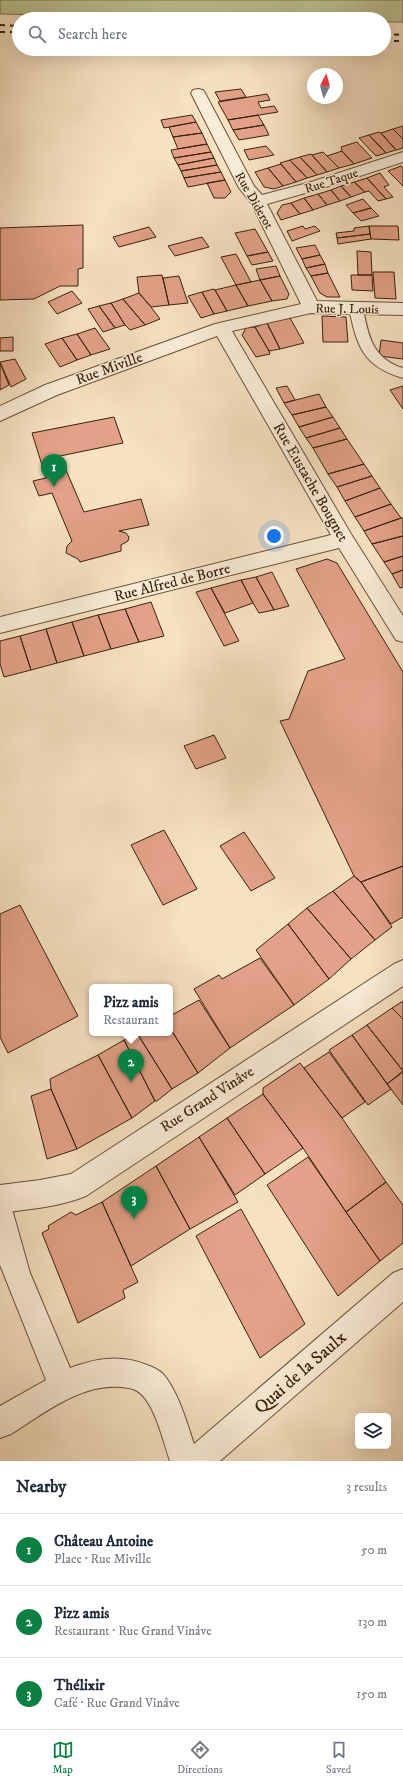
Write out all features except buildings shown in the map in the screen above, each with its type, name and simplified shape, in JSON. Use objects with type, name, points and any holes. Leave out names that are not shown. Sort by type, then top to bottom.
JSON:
[{"type":"street","name":"Rue Diderot","points":[[198,93],[247,188],[258,201],[311,307]]},
{"type":"street","name":"Rue Taque","points":[[258,201],[298,191],[403,157]]},
{"type":"street","name":"Rue J. Louis","points":[[221,328],[311,307],[403,309]]},
{"type":"street","name":"Rue Miville","points":[[0,414],[51,390],[221,328]]},
{"type":"street","name":"Rue Eustache Bougnet","points":[[221,328],[344,539],[403,634]]},
{"type":"street","name":"Rue Alfred de Borre","points":[[0,625],[344,539]]},
{"type":"street","name":"Rue Grand Vinâve","points":[[0,1199],[40,1194],[76,1186],[403,972]]},
{"type":"street","points":[[0,1212],[16,1273],[63,1386]]},
{"type":"street","name":"Quai de la Saulx","points":[[197,1461],[403,1283]]},
{"type":"street","points":[[0,1423],[63,1386],[101,1373],[121,1371],[140,1376],[151,1383],[160,1396],[185,1461]]},
{"type":"lane","points":[[356,308],[362,334],[376,360],[387,368],[403,373]]},
{"type":"green space","points":[[0,0],[403,0],[403,22],[391,22],[391,12],[12,12],[12,14],[0,14]]},
{"type":"railway","points":[[0,25],[12,26]]},
{"type":"railway","points":[[0,32],[12,32]]},
{"type":"railway","points":[[391,34],[403,35]]},
{"type":"railway","points":[[391,41],[403,41]]},
{"type":"place","name":"Château Antoine","points":[[54,487]]},
{"type":"place","name":"Pizz amis","points":[[131,1082]]},
{"type":"place","name":"Thélixir","points":[[134,1219]]}]
